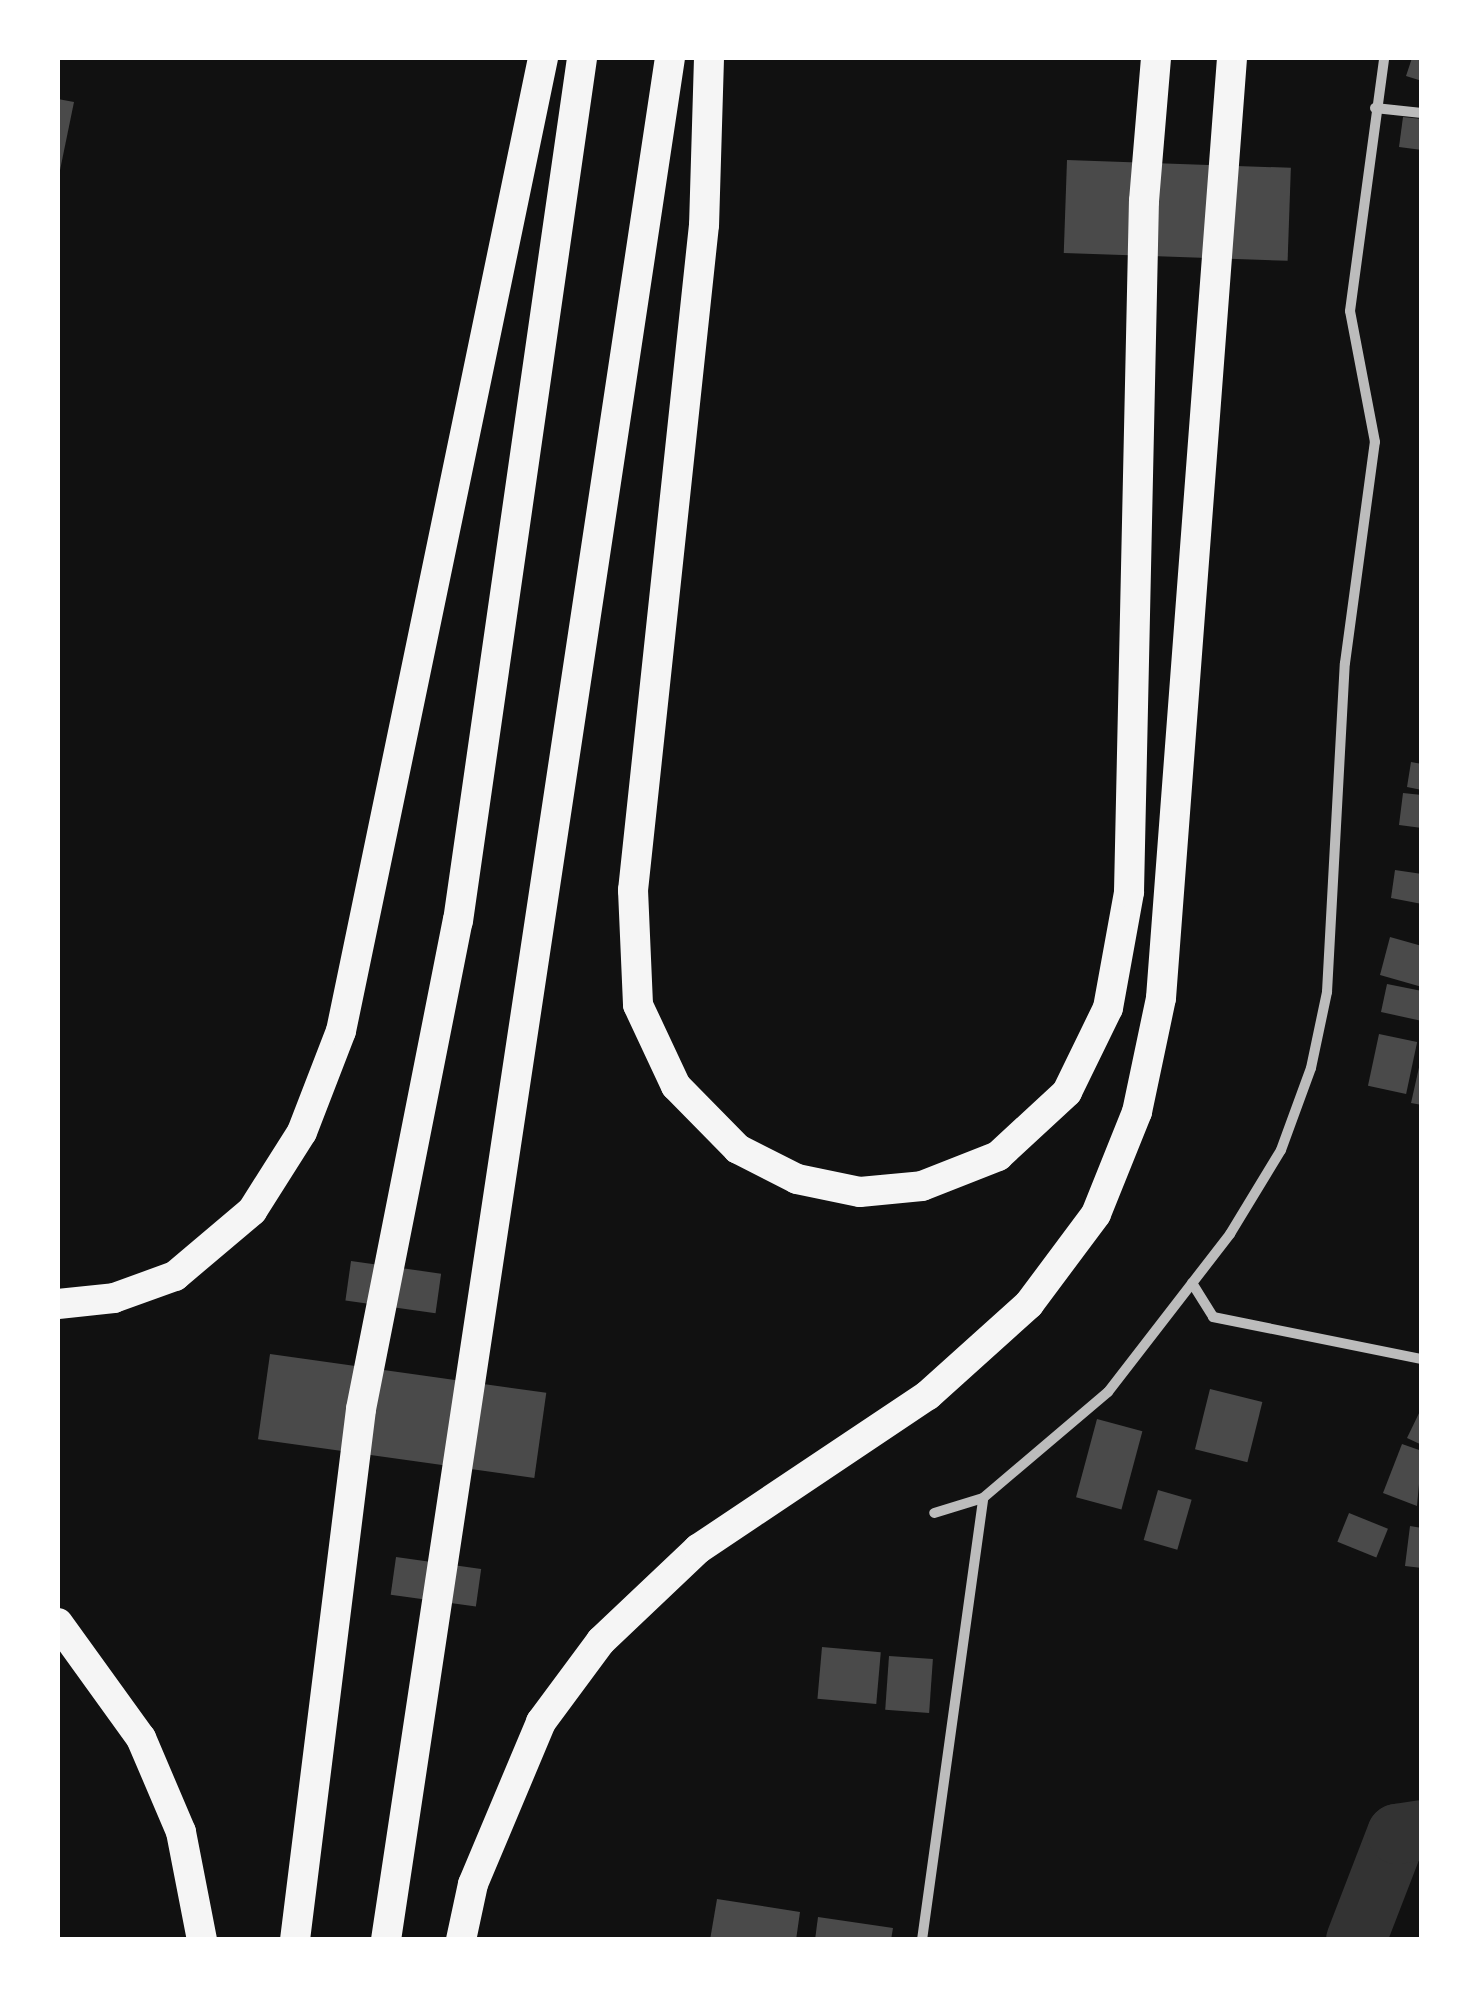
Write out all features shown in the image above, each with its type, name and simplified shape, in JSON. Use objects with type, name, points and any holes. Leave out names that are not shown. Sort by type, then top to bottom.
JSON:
[{"type":"highway","points":[[58,1304],[114,1298],[175,1276],[252,1211],[302,1132],[341,1031],[543,58]]},
{"type":"highway","points":[[295,1940],[361,1410],[458,921],[582,58]]},
{"type":"highway","points":[[386,1940],[670,58]]},
{"type":"highway","points":[[709,58],[704,225],[632,890],[638,1005],[676,1086],[738,1150],[798,1180],[860,1192],[922,1186],[998,1156],[1068,1092],[1108,1008],[1129,892],[1144,201],[1156,58]]},
{"type":"highway","points":[[461,1940],[473,1884],[541,1722],[600,1641],[698,1549],[928,1395],[1029,1304],[1096,1214],[1137,1112],[1161,998],[1232,58]]},
{"type":"highway","points":[[58,1622],[140,1738],[181,1832],[202,1940]]},
{"type":"street","points":[[934,1513],[983,1498],[1108,1392],[1192,1283],[1282,1150],[1311,1068],[1327,992],[1346,663],[1376,442],[1350,311],[1384,58]]},
{"type":"street","points":[[1375,108],[1422,114]]},
{"type":"street","points":[[1192,1283],[1213,1317],[1422,1359]]},
{"type":"street","points":[[922,1940],[983,1498]]},
{"type":"building","points":[[1412,58],[1422,58],[1422,81],[1406,76]]},
{"type":"building","points":[[58,99],[74,102],[59,175],[58,175]]},
{"type":"building","points":[[1403,117],[1422,119],[1422,150],[1399,147]]},
{"type":"building","points":[[1067,160],[1291,168],[1288,261],[1064,253]]},
{"type":"building","points":[[1411,762],[1422,764],[1422,790],[1407,787]]},
{"type":"building","points":[[1403,793],[1422,795],[1422,828],[1399,825]]},
{"type":"building","points":[[1395,870],[1422,874],[1422,904],[1391,898]]},
{"type":"building","points":[[1390,937],[1422,946],[1422,987],[1380,975]]},
{"type":"building","points":[[1387,984],[1422,991],[1422,1021],[1381,1012]]},
{"type":"building","points":[[1379,1034],[1417,1042],[1406,1094],[1368,1086]]},
{"type":"building","points":[[1422,1063],[1422,1105],[1411,1103]]},
{"type":"building","points":[[351,1261],[441,1274],[436,1313],[345,1301]]},
{"type":"building","points":[[270,1354],[546,1393],[534,1478],[258,1439]]},
{"type":"building","points":[[1210,1389],[1262,1402],[1247,1462],[1195,1449]]},
{"type":"building","points":[[1422,1407],[1422,1445],[1407,1438]]},
{"type":"building","points":[[1097,1419],[1142,1431],[1121,1509],[1076,1497]]},
{"type":"building","points":[[1402,1444],[1422,1451],[1417,1506],[1383,1493]]},
{"type":"building","points":[[1158,1490],[1192,1500],[1177,1550],[1144,1540]]},
{"type":"building","points":[[1349,1513],[1388,1529],[1376,1557],[1337,1542]]},
{"type":"building","points":[[1410,1526],[1422,1528],[1422,1568],[1405,1566]]},
{"type":"building","points":[[396,1557],[481,1569],[476,1607],[391,1595]]},
{"type":"building","points":[[822,1647],[881,1652],[876,1704],[817,1699]]},
{"type":"building","points":[[889,1656],[933,1659],[929,1713],[885,1710]]},
{"type":"building","points":[[717,1899],[800,1912],[796,1940],[710,1940]]},
{"type":"building","points":[[818,1917],[893,1928],[891,1940],[815,1940]]},
{"type":"waterway","points":[[1356,1940],[1397,1834],[1422,1830]]}]
